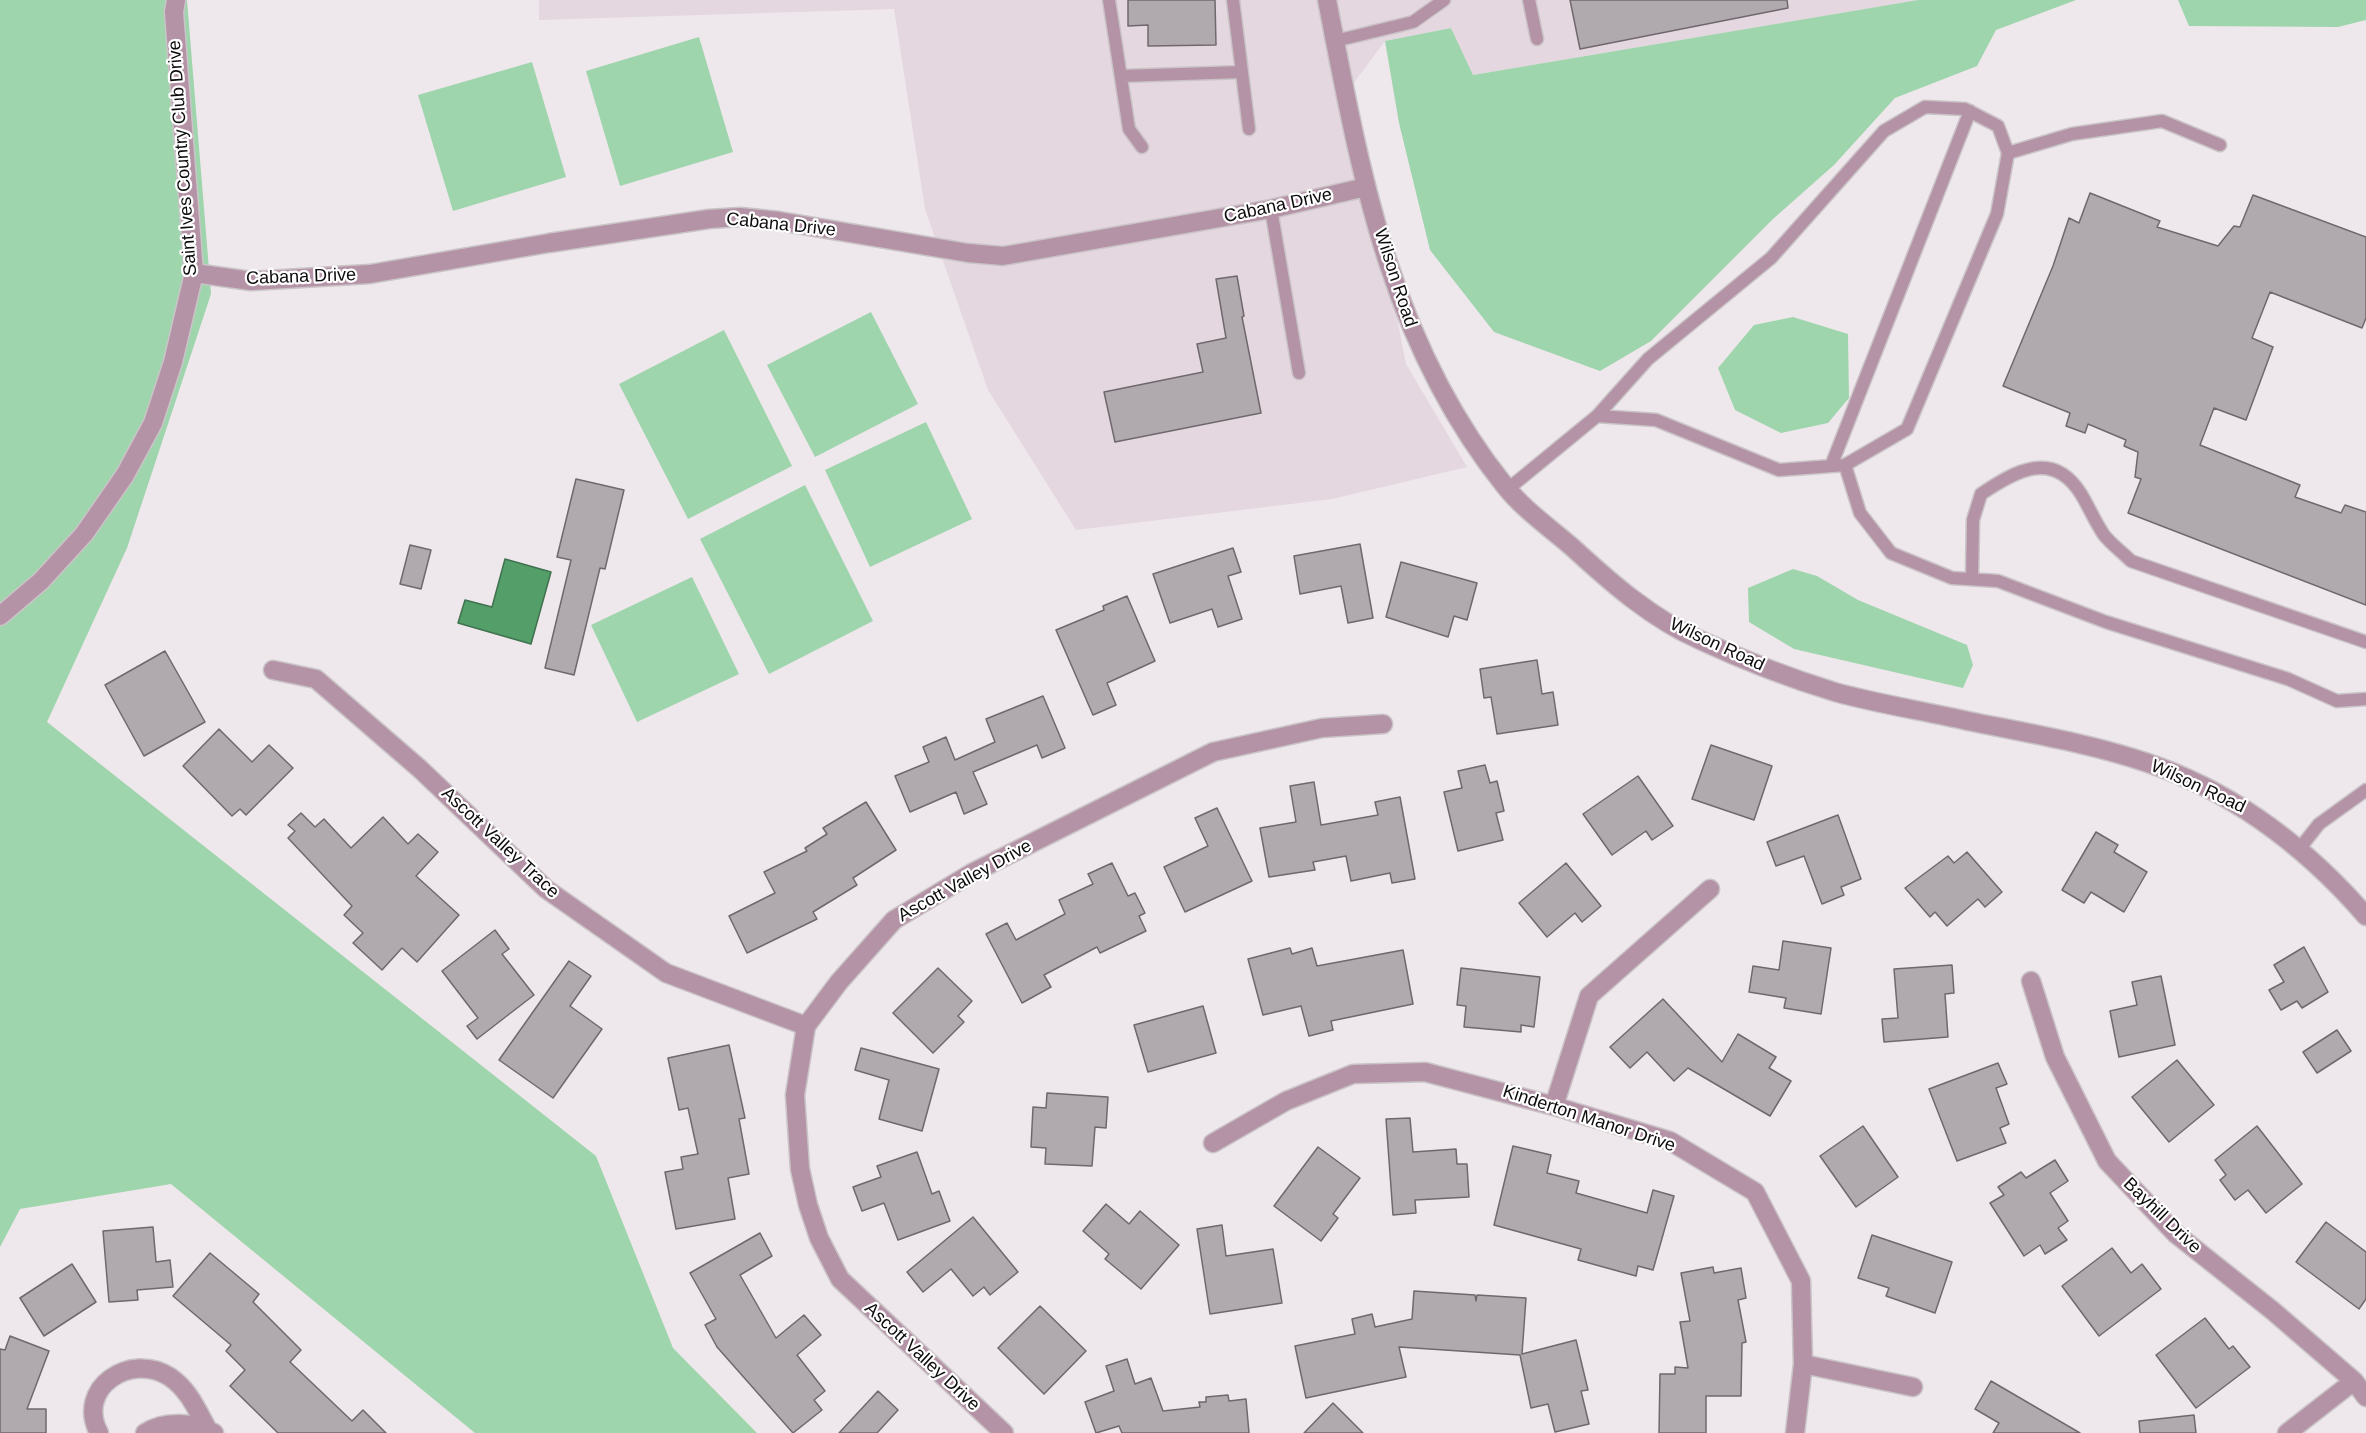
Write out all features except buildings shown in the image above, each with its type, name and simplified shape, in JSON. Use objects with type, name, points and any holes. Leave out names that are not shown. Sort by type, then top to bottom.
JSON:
[{"type":"street","name":"Saint Ives Country Club Drive","points":[[0,616],[41,581],[84,534],[126,475],[153,423],[172,362],[194,273],[174,12],[176,0]]},
{"type":"street","name":"Wilson Road","points":[[1327,0],[1366,187],[1418,347],[1449,406],[1508,489],[1621,590],[1669,624],[1697,639],[1761,666],[1836,692],[2103,750],[2148,763],[2197,783],[2252,813],[2300,848],[2366,916]]},
{"type":"street","name":"Cabana Drive","points":[[194,273],[251,281],[347,276],[594,236],[709,219],[740,217],[779,221],[968,253],[1003,256],[1271,209],[1366,187]]},
{"type":"street","name":"Ascott Valley Trace","points":[[273,670],[316,679],[420,769],[546,889],[666,973],[806,1026]]},
{"type":"street","name":"Ascott Valley Drive","points":[[1004,1433],[840,1280],[819,1238],[808,1205],[800,1169],[795,1095],[806,1026],[839,982],[894,920],[972,873],[1212,752],[1322,728],[1383,724]]},
{"type":"street","points":[[1554,1106],[1589,996],[1710,889]]},
{"type":"street","name":"Bayhill Drive","points":[[2031,981],[2055,1057],[2108,1161],[2176,1234],[2273,1311],[2354,1381],[2366,1397]]},
{"type":"street","name":"Kinderton Manor Drive","points":[[1213,1143],[1286,1101],[1353,1074],[1425,1072],[1554,1106],[1670,1141],[1755,1192],[1801,1281],[1803,1364],[1796,1433]]},
{"type":"street","points":[[1803,1364],[1912,1387]]},
{"type":"street","points":[[99,1433],[92,1410],[100,1389],[114,1376],[132,1367],[152,1370],[169,1376],[187,1392],[211,1431]]},
{"type":"street","points":[[2287,1433],[2354,1381]]},
{"type":"street","points":[[146,1433],[156,1426],[176,1423],[211,1431]]},
{"type":"lane","points":[[1109,0],[1129,129],[1142,147]]},
{"type":"lane","points":[[1233,0],[1249,129]]},
{"type":"lane","points":[[1335,41],[1413,22],[1444,0]]},
{"type":"lane","points":[[1529,0],[1537,39]]},
{"type":"lane","points":[[1121,76],[1242,72]]},
{"type":"lane","points":[[1508,489],[1597,416],[1648,359],[1771,258],[1884,131],[1925,107],[1970,111],[1998,126],[2008,153],[1997,214],[1907,429],[1845,465],[1779,470],[1656,420],[1597,416]]},
{"type":"lane","points":[[1831,466],[1970,111]]},
{"type":"lane","points":[[2008,153],[2072,134],[2162,122],[2220,145]]},
{"type":"lane","points":[[1271,209],[1299,373]]},
{"type":"lane","points":[[1845,465],[1860,513],[1891,553],[1952,578],[1998,581],[2106,622],[2288,679],[2337,701],[2366,699]]},
{"type":"lane","points":[[1972,579],[1973,520],[1981,494],[2007,476],[2037,467],[2058,469],[2080,491],[2104,535],[2131,561],[2366,642]]},
{"type":"lane","points":[[2300,848],[2319,824],[2366,790]]},
{"type":"shaded area","points":[[0,0],[187,0],[211,294],[127,548],[47,722],[596,1156],[673,1348],[757,1433],[475,1433],[171,1184],[20,1209],[0,1247]]},
{"type":"shaded area","points":[[539,0],[1918,0],[1473,75],[1451,28],[1385,41],[1338,104],[1376,212],[1406,364],[1467,467],[1332,499],[1076,530],[988,390],[925,209],[894,9],[539,20]]},
{"type":"shaded area","points":[[1918,0],[2076,0],[1996,30],[1977,66],[1895,98],[1834,165],[1773,219],[1651,341],[1600,371],[1494,332],[1430,250],[1399,123],[1385,41],[1451,28],[1473,75]]},
{"type":"shaded area","points":[[2178,0],[2366,0],[2366,20],[2338,27],[2189,26]]},
{"type":"shaded area","points":[[699,37],[733,152],[620,186],[586,71]]},
{"type":"shaded area","points":[[532,62],[566,177],[453,211],[418,95]]},
{"type":"shaded area","points":[[871,312],[918,404],[815,457],[767,365]]},
{"type":"shaded area","points":[[1793,317],[1848,334],[1849,398],[1828,423],[1781,433],[1735,410],[1718,368],[1754,325]]},
{"type":"shaded area","points":[[724,330],[792,466],[688,519],[619,384]]},
{"type":"shaded area","points":[[926,422],[972,519],[870,567],[825,470]]},
{"type":"shaded area","points":[[805,485],[873,621],[769,674],[700,539]]},
{"type":"shaded area","points":[[505,559],[551,572],[531,644],[458,623],[465,600],[492,607]]},
{"type":"shaded area","points":[[1793,569],[1817,576],[1858,600],[1967,645],[1973,665],[1963,688],[1794,649],[1749,622],[1748,588]]},
{"type":"shaded area","points":[[692,577],[739,674],[637,722],[591,625]]}]
